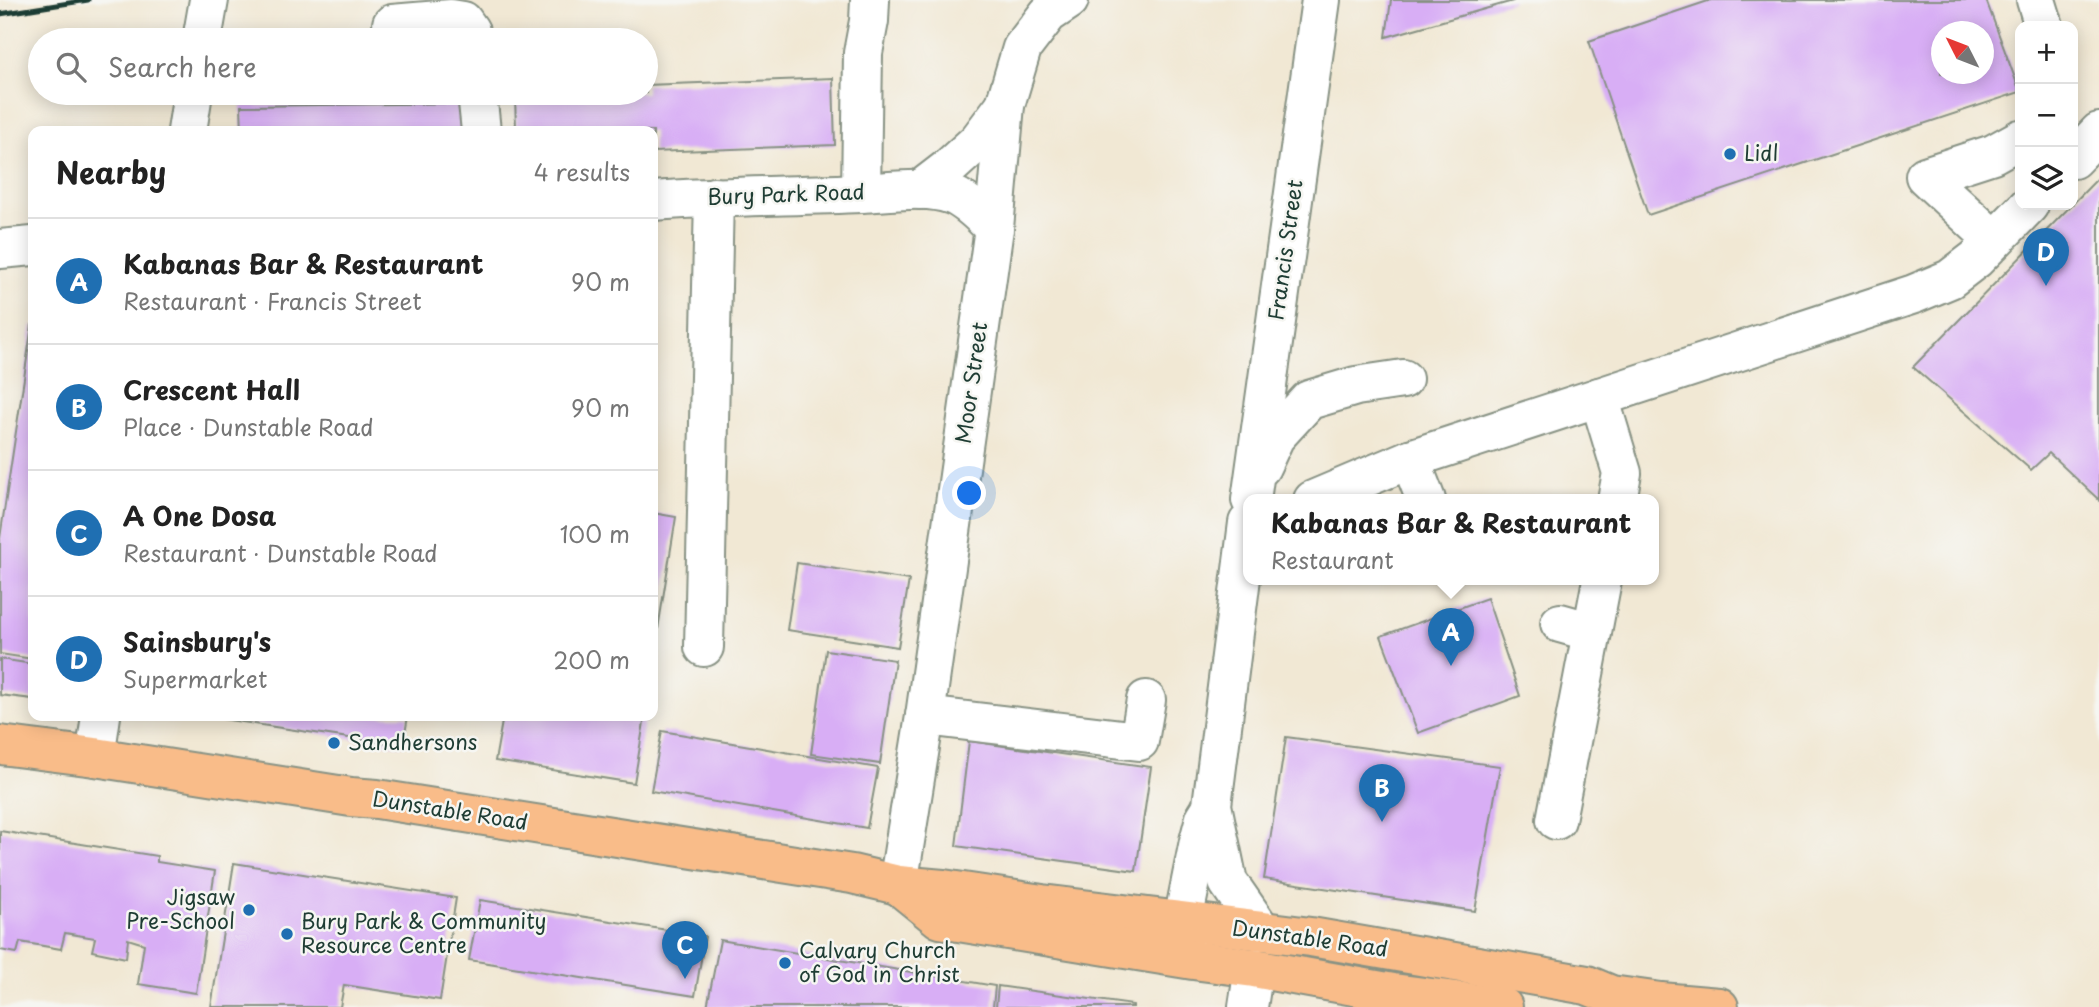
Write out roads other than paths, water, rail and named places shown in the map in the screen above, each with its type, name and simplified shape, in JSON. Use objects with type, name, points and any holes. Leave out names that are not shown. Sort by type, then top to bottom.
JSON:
[{"type":"main road","name":"Dunstable Road","points":[[0,745],[95,757],[825,869],[898,885],[1262,931],[1587,985],[1611,995],[1719,1007]]},
{"type":"main road","name":"Dunstable Road","points":[[898,885],[940,919],[1254,968],[1398,1000],[1503,1007]]},
{"type":"street","points":[[204,28],[209,0]]},
{"type":"street","points":[[861,193],[863,53],[870,0]]},
{"type":"street","name":"Francis Street","points":[[1252,492],[1321,0]]},
{"type":"street","points":[[2036,0],[2042,21]]},
{"type":"street","name":"Moor Street","points":[[898,885],[925,716],[993,228],[1005,105],[1022,48],[1058,7]]},
{"type":"street","points":[[392,24],[451,19],[463,21],[468,28]]},
{"type":"street","points":[[188,126],[192,105]]},
{"type":"street","points":[[478,105],[480,126]]},
{"type":"street","points":[[920,190],[978,141],[1005,105]]},
{"type":"street","points":[[2078,154],[2099,132]]},
{"type":"street","points":[[1994,240],[1925,176],[1993,155],[2015,142]]},
{"type":"street","name":"Bury Park Road","points":[[658,201],[920,190],[951,194],[971,206],[993,228]]},
{"type":"street","points":[[704,647],[714,197]]},
{"type":"street","points":[[1327,494],[1410,459],[1914,294],[1950,279],[1976,259],[2024,210]]},
{"type":"street","points":[[0,249],[28,246]]},
{"type":"street","points":[[1252,492],[1275,437],[1309,400],[1356,386],[1403,379]]},
{"type":"street","points":[[1599,397],[1622,474],[1618,494]]},
{"type":"street","points":[[1410,459],[1424,494]]},
{"type":"street","points":[[1243,571],[1212,805],[1228,882],[1262,931]]},
{"type":"street","points":[[1556,820],[1576,628],[1599,585]]},
{"type":"street","points":[[925,716],[1139,741],[1146,700]]},
{"type":"street","points":[[95,757],[100,721]]},
{"type":"street","points":[[1193,960],[1183,921],[1199,841],[1205,818],[1212,805]]},
{"type":"street","points":[[1248,1007],[1254,968]]},
{"type":"railway","points":[[0,14],[88,0]]},
{"type":"place","name":"Lidl","points":[[1730,154]]},
{"type":"place","name":"Sainsbury's","points":[[2046,286]]},
{"type":"place","name":"Kabanas Bar & Restaurant","points":[[1451,666]]},
{"type":"place","name":"Sandhersons","points":[[334,743]]},
{"type":"place","name":"Crescent Hall","points":[[1382,822]]},
{"type":"place","name":"Jigsaw Pre-School","points":[[249,910]]},
{"type":"place","name":"Bury Park & Community Resource Centre","points":[[287,934]]},
{"type":"place","name":"Calvary Church of God in Christ","points":[[785,963]]},
{"type":"place","name":"A One Dosa","points":[[685,979]]}]
